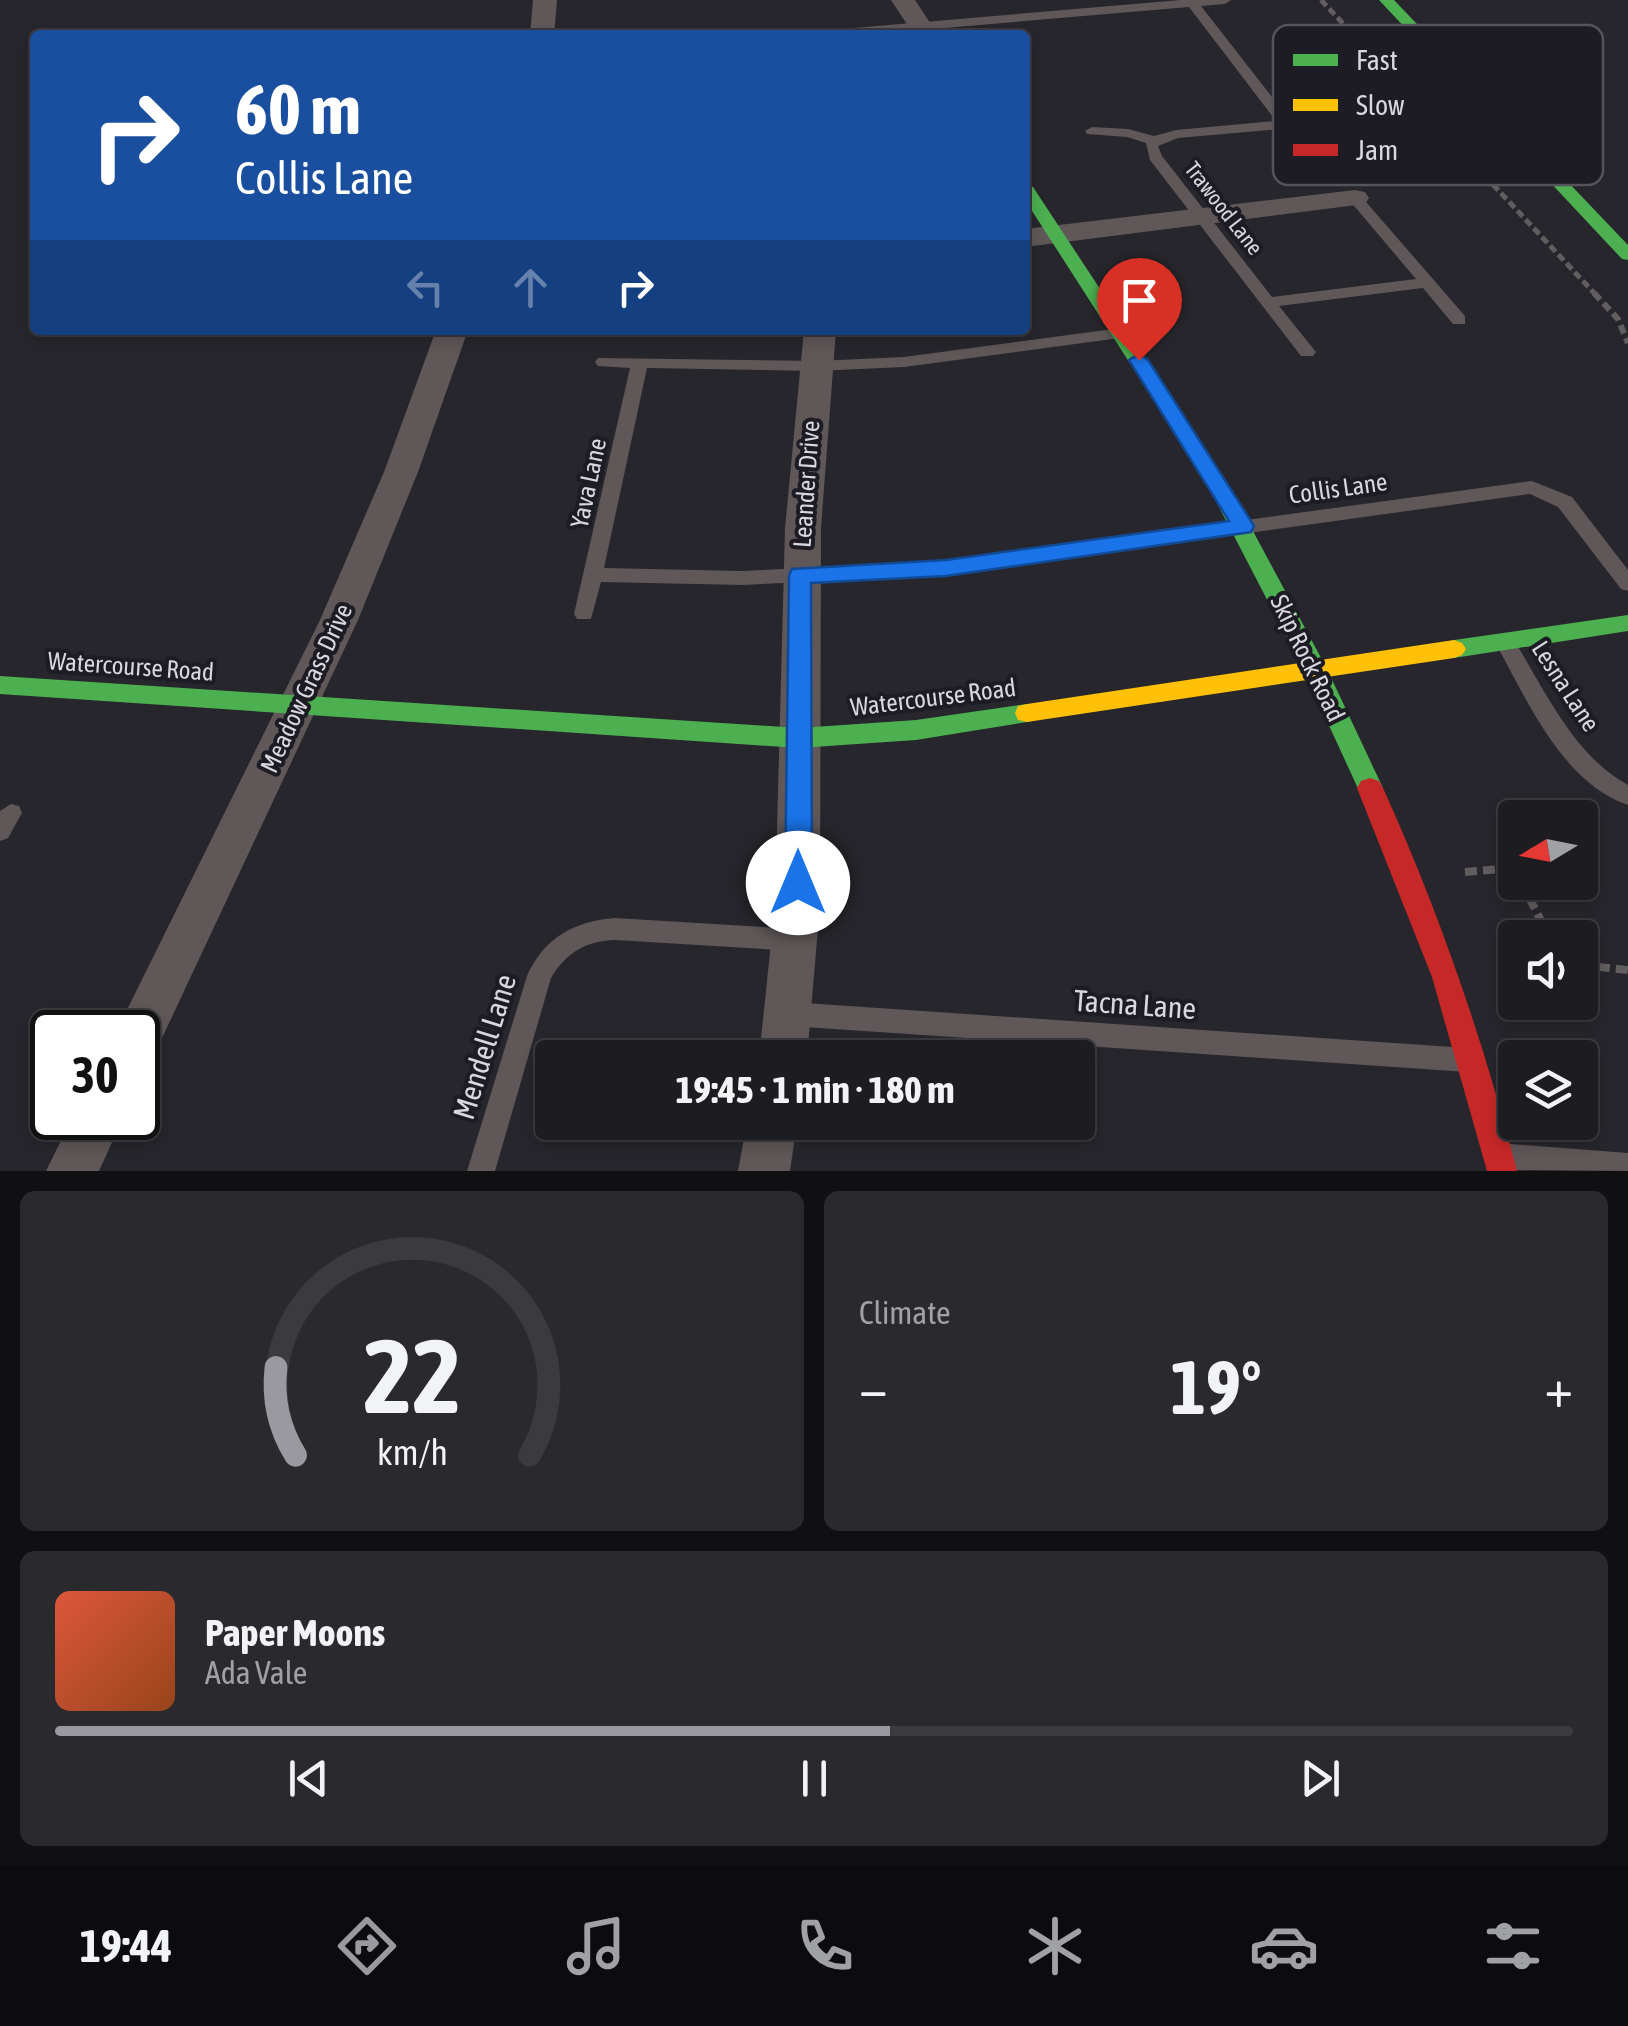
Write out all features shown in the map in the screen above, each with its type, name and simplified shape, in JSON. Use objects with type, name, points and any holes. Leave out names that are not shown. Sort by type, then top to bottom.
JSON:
[{"type":"street","points":[[542,30],[545,0]]},
{"type":"street","points":[[903,0],[922,30]]},
{"type":"street","points":[[1386,0],[1410,25]]},
{"type":"street","points":[[1562,185],[1628,255]]},
{"type":"street","name":"Skip Rock Road","points":[[1030,195],[1243,526],[1315,669],[1414,884],[1476,1061],[1500,1164]]},
{"type":"street","points":[[1030,237],[1355,198]]},
{"type":"street","name":"Meadow Grass Drive","points":[[151,1010],[372,543],[450,335]]},
{"type":"street","name":"Leander Drive","points":[[786,1040],[795,940],[800,575],[818,348]]},
{"type":"street","name":"Watercourse Road","points":[[0,685],[799,738],[916,730],[1628,623]]},
{"type":"street","points":[[72,1171],[87,1140]]},
{"type":"street","points":[[764,1171],[769,1140]]},
{"type":"lane","points":[[922,30],[1225,0]]},
{"type":"lane","points":[[1192,3],[1273,107]]},
{"type":"lane","points":[[1092,131],[1128,133],[1154,142],[1176,134],[1273,125]]},
{"type":"lane","name":"Trawood Lane","points":[[1154,142],[1151,146],[1155,157],[1307,352]]},
{"type":"lane","points":[[1355,198],[1459,320]]},
{"type":"lane","points":[[1268,302],[1426,283]]},
{"type":"lane","points":[[604,362],[640,363],[818,348],[950,358],[1121,333]]},
{"type":"lane","name":"Yava Lane","points":[[584,614],[640,363]]},
{"type":"lane","name":"Collis Lane","points":[[593,575],[696,578],[946,568],[1532,487],[1565,502],[1628,584]]},
{"type":"lane","name":"Lesna Lane","points":[[1504,642],[1584,765],[1608,786],[1628,796]]},
{"type":"lane","name":"Mendell Lane","points":[[482,1171],[539,976],[546,962],[568,940],[598,929],[615,928],[795,940]]},
{"type":"lane","name":"Tacna Lane","points":[[790,1014],[1476,1061]]},
{"type":"lane","points":[[1500,1164],[1628,1166]]},
{"type":"path","points":[[1321,0],[1344,25]]},
{"type":"path","points":[[1493,185],[1618,320],[1628,344]]},
{"type":"path","points":[[1465,872],[1498,869]]},
{"type":"path","points":[[1598,968],[1628,970]]},
{"type":"traffic: fast","points":[[1386,0],[1410,25]]},
{"type":"traffic: fast","points":[[1562,185],[1628,255]]},
{"type":"traffic: fast","points":[[1030,195],[1215,479],[1315,669],[1370,788]]},
{"type":"traffic: fast","points":[[1454,649],[1628,623]]},
{"type":"traffic: fast","points":[[0,685],[799,738],[916,730],[1027,713]]},
{"type":"traffic: slow","points":[[1027,713],[1454,649]]},
{"type":"traffic: jam","points":[[1370,788],[1446,977],[1502,1171]]},
{"type":"route","points":[[798,883],[800,575],[946,568],[1243,526],[1139,360]]}]
